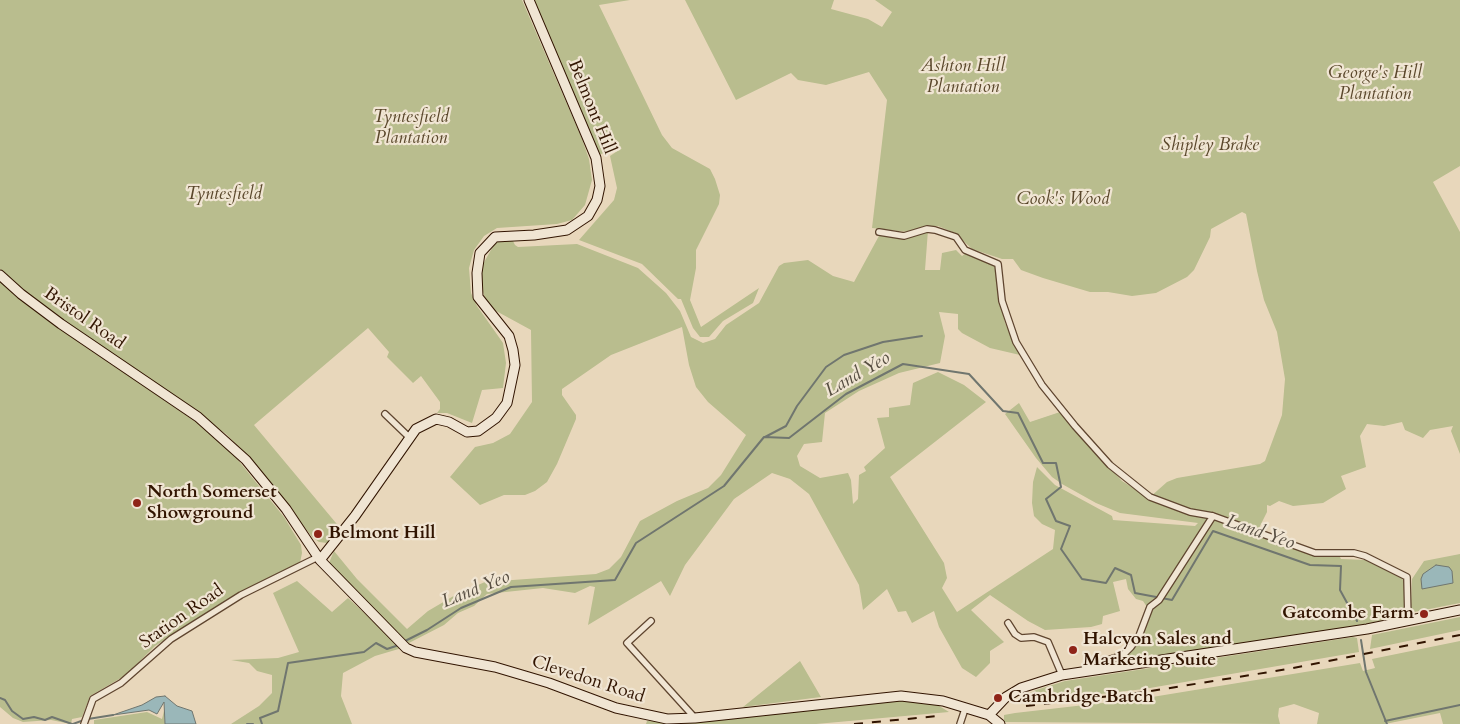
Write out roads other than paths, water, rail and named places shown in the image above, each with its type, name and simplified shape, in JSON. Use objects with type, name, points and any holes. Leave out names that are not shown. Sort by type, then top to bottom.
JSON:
[{"type":"main road","name":"Belmont Hill","points":[[319,558],[355,516],[416,429],[436,419],[449,422],[467,432],[478,431],[492,422],[507,403],[515,365],[513,350],[509,336],[478,297],[477,273],[480,253],[495,237],[534,236],[567,230],[588,216],[597,200],[600,186],[596,158],[528,0]]},
{"type":"main road","name":"Bristol Road","points":[[0,275],[53,318],[198,417],[246,460],[286,509],[319,558]]},
{"type":"main road","name":"Clevedon Road","points":[[319,558],[400,644],[415,652],[495,667],[616,708],[647,716],[667,719],[695,718],[884,696],[919,697],[943,701],[989,715],[1000,724]]},
{"type":"main road","points":[[989,715],[1006,697],[1021,688],[1062,675],[1408,621],[1460,610]]},
{"type":"street","points":[[879,232],[904,236],[927,229],[935,230],[956,237],[966,250],[998,264],[1002,301],[1016,342],[1042,384],[1075,426],[1110,465],[1150,497],[1190,512],[1213,516],[1315,553],[1354,553],[1365,556],[1404,575],[1408,581],[1408,621]]},
{"type":"street","points":[[385,414],[410,438]]},
{"type":"street","points":[[1082,672],[1086,667],[1124,654],[1138,636],[1150,607],[1160,598],[1213,516]]},
{"type":"street","name":"Station Road","points":[[84,724],[86,712],[93,699],[120,683],[171,639],[241,595],[319,558]]},
{"type":"street","points":[[651,622],[627,643],[695,718]]},
{"type":"street","points":[[1008,623],[1015,634],[1021,638],[1034,637],[1048,642],[1062,675]]},
{"type":"street","points":[[960,724],[966,709]]},
{"type":"water","points":[[1436,565],[1449,567],[1452,571],[1453,583],[1422,589],[1421,579],[1423,574]]},
{"type":"water","points":[[165,696],[177,706],[192,711],[196,724],[165,724],[164,702],[157,714],[149,710],[113,715],[142,705],[156,697]]},
{"type":"waterway","points":[[765,437],[786,426],[797,406],[826,367],[844,355],[883,342],[922,336]]},
{"type":"waterway","name":"Land Yeo","points":[[405,641],[427,630],[461,608],[511,587],[615,580],[636,543],[724,486],[764,437],[789,438],[846,394],[903,364],[969,374],[1003,411],[1018,413],[1043,463],[1056,463],[1061,487],[1046,499],[1056,521],[1070,526],[1061,549],[1082,579],[1106,583],[1115,568],[1131,575],[1135,593],[1172,600],[1213,531],[1310,565],[1341,566],[1340,590],[1357,621]]},
{"type":"waterway","name":"Land Yeo","points":[[1361,640],[1366,672],[1387,724]]},
{"type":"waterway","name":"Land Yeo","points":[[262,724],[260,718],[278,711],[288,663],[364,652],[376,643],[387,649],[399,645]]},
{"type":"waterway","name":"Land Yeo","points":[[0,698],[5,700],[12,711],[23,719],[34,717],[45,720],[52,717],[72,724]]},
{"type":"waterway","points":[[1385,721],[1460,705]]},
{"type":"waterway","name":"Land Yeo","points":[[88,719],[113,715]]},
{"type":"waterway","name":"Land Yeo","points":[[73,724],[84,720]]},
{"type":"waterway","name":"Land Yeo","points":[[247,724],[253,724]]},
{"type":"railway","points":[[1026,706],[1145,692],[1288,669],[1460,635]]},
{"type":"railway","points":[[854,724],[938,716]]},
{"type":"place","name":"North Somerset Showground","points":[[137,503]]},
{"type":"place","name":"Belmont Hill","points":[[318,534]]},
{"type":"place","name":"Gatcombe Farm","points":[[1424,614]]},
{"type":"place","name":"Halcyon Sales and Marketing Suite","points":[[1073,650]]},
{"type":"place","name":"Cambridge Batch","points":[[998,698]]},
{"type":"park label","name":"Ashton Hill Plantation","points":[[963,77]]},
{"type":"park label","name":"George's Hill Plantation","points":[[1375,84]]},
{"type":"park label","name":"Tyntesfield Plantation","points":[[411,128]]},
{"type":"park label","name":"Shipley Brake","points":[[1210,146]]},
{"type":"park label","name":"Tyntesfield","points":[[224,195]]},
{"type":"park label","name":"Cook's Wood","points":[[1063,200]]}]
